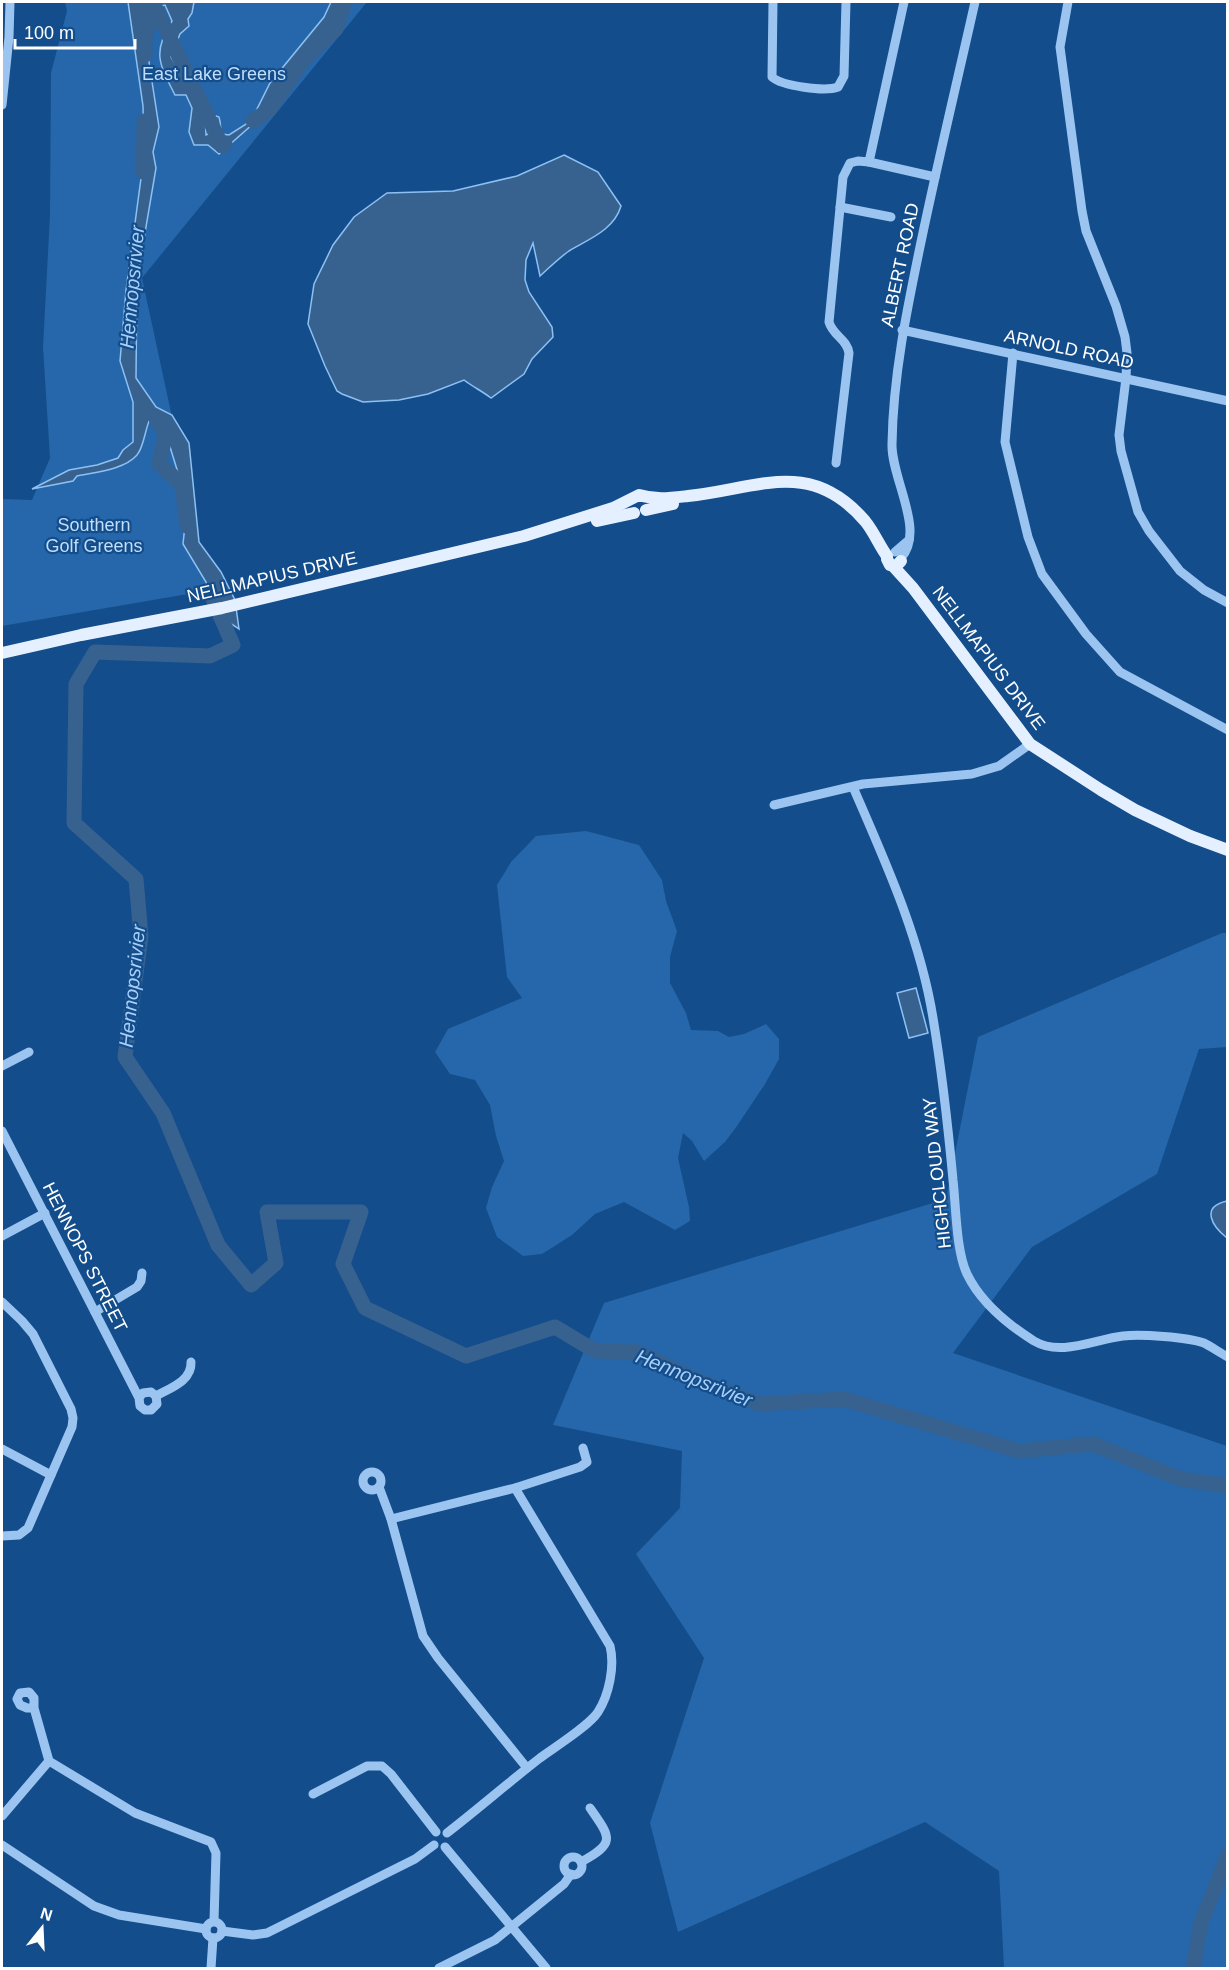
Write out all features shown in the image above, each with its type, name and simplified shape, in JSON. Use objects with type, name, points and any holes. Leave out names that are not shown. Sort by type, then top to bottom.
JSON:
[{"type":"main road","name":"NELLMAPIUS DRIVE","points":[[549,529],[571,527],[642,507],[780,481],[807,483],[833,494],[846,503],[867,524],[876,538],[895,558],[913,588],[1030,744],[1135,810],[1190,836],[1227,850]]},
{"type":"main road","name":"NELLMAPIUS DRIVE","points":[[2,653],[242,603],[549,529],[613,508],[639,495],[642,507]]},
{"type":"street","points":[[2,10],[9,2]]},
{"type":"street","points":[[2,105],[8,47],[6,22],[9,2]]},
{"type":"street","points":[[773,2],[772,77],[780,82],[821,89],[838,87],[844,76],[846,2]]},
{"type":"street","points":[[868,162],[904,2]]},
{"type":"street","name":"ALBERT ROAD","points":[[895,558],[910,538],[908,519],[896,476],[891,446],[902,330],[975,2]]},
{"type":"street","points":[[1068,2],[1059,47],[1082,211],[1086,231],[1121,322],[1126,353],[1126,378],[1119,435],[1121,451],[1138,512],[1149,531],[1180,571],[1204,590],[1227,603]]},
{"type":"street","points":[[2,35],[8,47]]},
{"type":"street","points":[[836,463],[849,353],[847,344],[833,332],[829,322],[843,177],[846,168],[854,162],[868,162],[935,177]]},
{"type":"street","points":[[840,207],[891,217]]},
{"type":"street","name":"ARNOLD ROAD","points":[[902,330],[1227,401]]},
{"type":"street","points":[[1013,353],[1005,442],[1028,537],[1042,574],[1086,633],[1120,672],[1227,730]]},
{"type":"street","points":[[774,805],[863,783],[972,774],[999,766],[1030,744]]},
{"type":"street","name":"HIGHCLOUD WAY","points":[[853,787],[904,911],[923,968],[945,1093],[958,1230],[967,1273],[977,1290],[999,1314],[1030,1338],[1046,1346],[1083,1345],[1121,1336],[1152,1337],[1203,1343],[1227,1357]]},
{"type":"street","points":[[2,1066],[29,1052]]},
{"type":"street","name":"HENNOPS STREET","points":[[2,1131],[139,1398]]},
{"type":"street","points":[[2,1236],[45,1213]]},
{"type":"street","points":[[95,1312],[137,1287],[142,1273]]},
{"type":"street","points":[[2,1302],[22,1320],[33,1334],[73,1414],[72,1427],[28,1528],[19,1534],[2,1536]]},
{"type":"street","points":[[156,1396],[188,1376],[192,1369],[192,1362]]},
{"type":"street","points":[[148,1392],[156,1396],[157,1404],[150,1410],[145,1410],[140,1406],[139,1398],[143,1393],[148,1392]]},
{"type":"street","points":[[392,1519],[514,1488],[580,1467],[587,1462],[583,1448]]},
{"type":"street","points":[[2,1449],[51,1475]]},
{"type":"street","points":[[379,1487],[392,1519],[423,1636],[438,1658],[527,1768]]},
{"type":"street","points":[[447,1833],[596,1714],[611,1673],[612,1656],[602,1632],[514,1488]]},
{"type":"street","points":[[34,1708],[49,1761],[135,1814],[206,1839],[214,1846],[216,1853],[214,1921]]},
{"type":"street","points":[[2,1815],[49,1761]]},
{"type":"street","points":[[313,1794],[367,1766],[382,1766],[391,1774],[436,1832]]},
{"type":"street","points":[[580,1862],[603,1848],[607,1839],[606,1832],[590,1808]]},
{"type":"street","points":[[442,1830],[447,1833],[449,1841],[445,1846],[439,1848],[434,1845],[432,1837],[436,1832],[442,1830]]},
{"type":"street","points":[[2,1845],[94,1906],[106,1911],[206,1929]]},
{"type":"street","points":[[222,1931],[253,1935],[272,1930],[416,1859],[434,1845]]},
{"type":"street","points":[[445,1846],[546,1968]]},
{"type":"street","points":[[439,1968],[495,1940],[566,1882],[571,1874],[579,1872],[580,1862],[574,1857],[566,1860],[564,1869],[571,1874]]},
{"type":"street","points":[[214,1921],[220,1923],[222,1931],[219,1936],[213,1938],[208,1935],[206,1929],[208,1924],[214,1921]]},
{"type":"street","points":[[211,1968],[213,1938]]},
{"type":"green space","points":[[65,2],[367,2],[142,278],[199,542],[212,592],[182,595],[2,626],[2,499],[32,500],[50,458],[43,347],[50,215],[51,73],[67,11]]},
{"type":"green space","points":[[586,831],[639,845],[662,880],[666,901],[677,931],[670,957],[670,983],[686,1013],[691,1030],[718,1031],[729,1037],[744,1034],[766,1024],[779,1039],[779,1059],[737,1126],[725,1142],[704,1161],[692,1141],[683,1133],[678,1158],[690,1221],[675,1230],[624,1202],[595,1214],[572,1235],[542,1254],[523,1256],[497,1237],[486,1208],[492,1187],[504,1161],[490,1105],[475,1080],[450,1074],[435,1052],[448,1029],[522,998],[507,977],[497,885],[511,862],[536,836]]},
{"type":"green space","points":[[1222,933],[1227,933],[1227,1047],[1199,1049],[1157,1174],[1032,1247],[953,1353],[1227,1446],[1227,1968],[1004,1968],[999,1871],[925,1822],[678,1932],[650,1823],[704,1658],[636,1554],[680,1508],[682,1451],[553,1425],[604,1303],[946,1199],[978,1037]]},
{"type":"water","points":[[128,2],[194,2],[188,19],[189,26],[180,34],[171,57],[179,70],[197,86],[202,100],[210,108],[202,111],[205,116],[206,135],[216,131],[218,126],[214,121],[216,116],[219,117],[222,134],[229,135],[251,121],[270,83],[324,17],[331,2],[350,2],[346,14],[329,31],[270,109],[219,154],[208,145],[194,145],[189,132],[192,108],[186,95],[175,95],[165,75],[160,50],[172,21],[165,5],[156,7],[145,36],[159,127],[153,152],[156,168],[137,280],[136,378],[156,407],[172,415],[189,443],[199,542],[221,572],[235,600],[239,629],[216,614],[206,582],[183,544],[186,516],[183,489],[166,434],[150,419],[137,455],[125,464],[109,470],[77,476],[73,481],[32,489],[69,470],[97,465],[118,458],[123,450],[133,442],[133,402],[120,361],[126,290],[144,156],[143,106]]},
{"type":"water","points":[[564,155],[598,172],[621,206],[607,228],[569,251],[540,276],[533,243],[526,260],[525,280],[529,292],[552,327],[553,337],[532,359],[524,374],[491,398],[464,380],[428,394],[399,400],[363,402],[337,391],[308,324],[314,284],[333,245],[354,217],[387,193],[453,191],[517,176]]},
{"type":"water","points":[[916,988],[928,1033],[909,1038],[897,993]]},
{"type":"water","points":[[1228,1201],[1227,1238],[1213,1223],[1211,1212],[1219,1204]]},
{"type":"waterway","name":"Hennopsrivier","points":[[253,121],[270,109],[305,58],[336,29],[345,2]]},
{"type":"waterway","name":"Hennopsrivier","points":[[145,55],[145,36],[156,9],[222,146],[225,144]]},
{"type":"waterway","name":"Hennopsrivier","points":[[143,172],[144,121]]},
{"type":"waterway","name":"Hennopsrivier","points":[[155,417],[166,434],[159,463],[182,485],[187,526]]},
{"type":"waterway","name":"Hennopsrivier","points":[[213,599],[233,645],[210,656],[95,652],[76,684],[74,823],[136,879],[141,936],[125,1057],[163,1113],[218,1245],[251,1285],[276,1263],[267,1212],[361,1212],[343,1264],[365,1308],[466,1356],[555,1327],[595,1351],[638,1352],[697,1380],[759,1404],[844,1399],[1019,1451],[1093,1444],[1181,1479],[1228,1486]]},
{"type":"waterway","name":"Hennopsrivier","points":[[1193,1968],[1201,1923],[1228,1855]]},
{"type":"park label","name":"East Lake Greens","points":[[214,74]]},
{"type":"park label","name":"Southern Golf Greens","points":[[94,535]]}]
